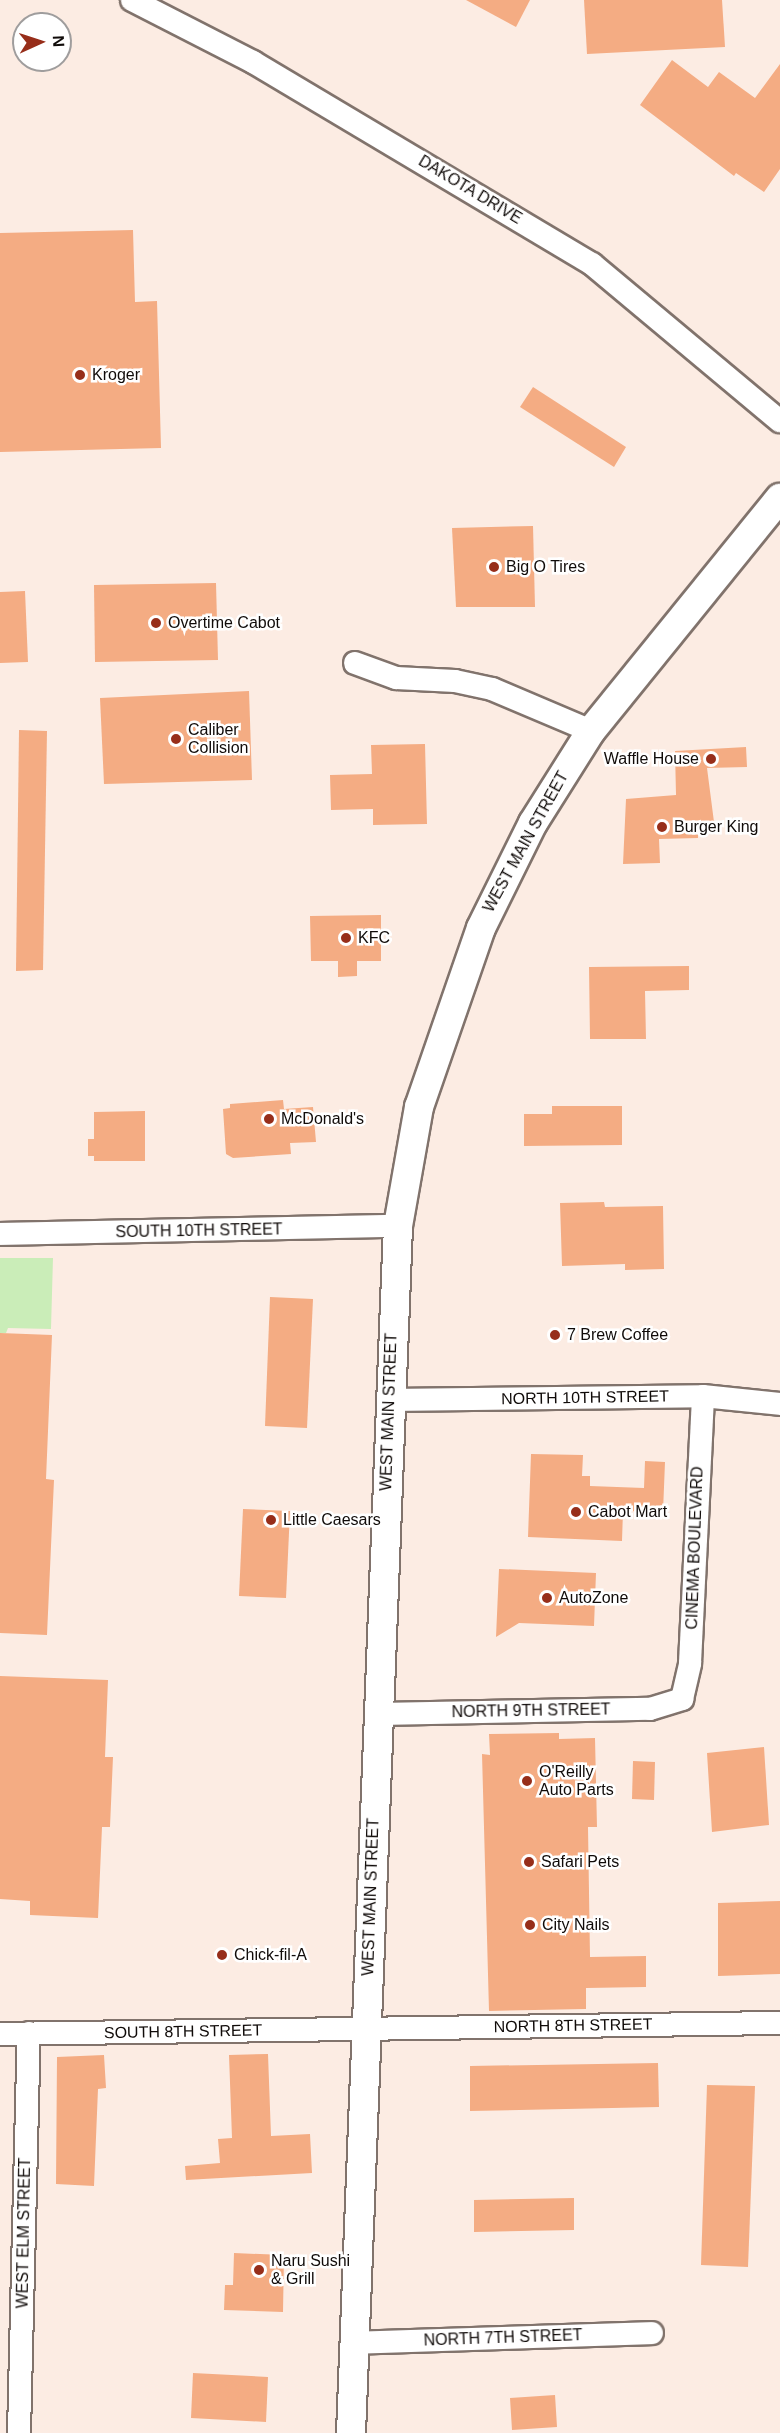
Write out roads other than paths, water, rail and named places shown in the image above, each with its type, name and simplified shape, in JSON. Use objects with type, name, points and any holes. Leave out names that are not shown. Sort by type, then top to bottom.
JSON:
[{"type":"main road","name":"WEST MAIN STREET","points":[[351,2433],[389,1400],[398,1226],[418,1107],[460,981],[509,868],[591,731],[780,498]]},
{"type":"street","name":"DAKOTA DRIVE","points":[[132,0],[253,62],[592,264],[780,421]]},
{"type":"street","points":[[355,663],[396,678],[455,681],[492,689],[591,731]]},
{"type":"street","name":"SOUTH 10TH STREET","points":[[0,1234],[398,1226]]},
{"type":"street","name":"NORTH 10TH STREET","points":[[389,1400],[703,1396],[780,1404]]},
{"type":"street","name":"CINEMA BOULEVARD","points":[[682,1699],[690,1663],[703,1396]]},
{"type":"street","name":"NORTH 9TH STREET","points":[[378,1714],[650,1709],[682,1699]]},
{"type":"street","name":"NORTH 8TH STREET","points":[[365,2027],[780,2023]]},
{"type":"street","name":"SOUTH 8TH STREET","points":[[0,2034],[365,2027]]},
{"type":"street","name":"WEST ELM STREET","points":[[19,2433],[29,2033]]},
{"type":"street","name":"NORTH 7TH STREET","points":[[353,2343],[652,2333]]},
{"type":"place","name":"Kroger","points":[[80,375]]},
{"type":"place","name":"Big O Tires","points":[[494,567]]},
{"type":"place","name":"Overtime Cabot","points":[[156,623]]},
{"type":"place","name":"Caliber Collision","points":[[176,739]]},
{"type":"place","name":"Waffle House","points":[[711,759]]},
{"type":"place","name":"Burger King","points":[[662,827]]},
{"type":"place","name":"KFC","points":[[346,938]]},
{"type":"place","name":"McDonald's","points":[[269,1119]]},
{"type":"place","name":"7 Brew Coffee","points":[[555,1335]]},
{"type":"place","name":"Cabot Mart","points":[[576,1512]]},
{"type":"place","name":"Little Caesars","points":[[271,1520]]},
{"type":"place","name":"AutoZone","points":[[547,1598]]},
{"type":"place","name":"O'Reilly Auto Parts","points":[[527,1781]]},
{"type":"place","name":"Safari Pets","points":[[529,1862]]},
{"type":"place","name":"City Nails","points":[[530,1925]]},
{"type":"place","name":"Chick-fil-A","points":[[222,1955]]},
{"type":"place","name":"Naru Sushi & Grill","points":[[259,2270]]}]
